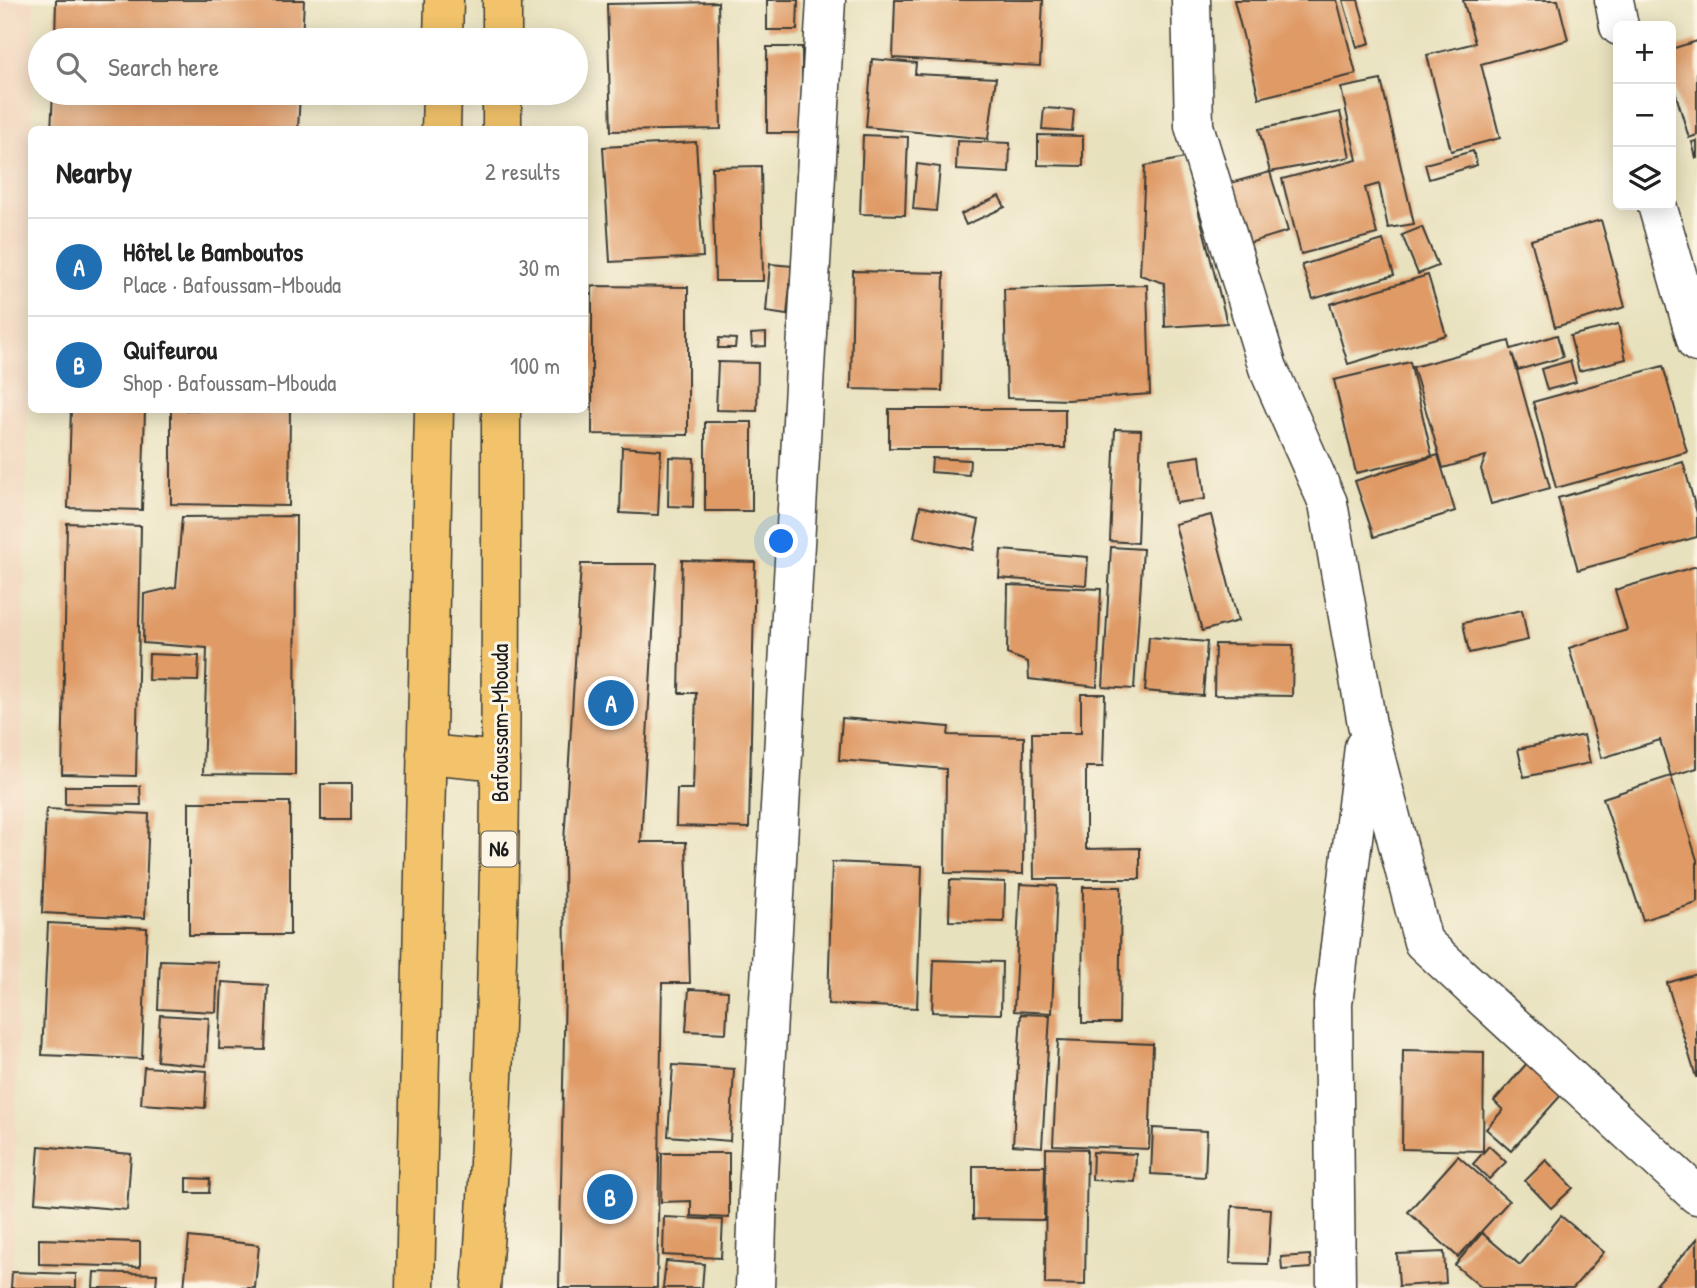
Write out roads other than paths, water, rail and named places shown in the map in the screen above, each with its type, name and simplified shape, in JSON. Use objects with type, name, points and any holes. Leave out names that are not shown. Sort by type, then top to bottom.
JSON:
[{"type":"highway","points":[[443,28],[444,0]]},
{"type":"highway","points":[[502,0],[502,28]]},
{"type":"highway","points":[[441,126],[442,105]]},
{"type":"highway","points":[[502,105],[502,126]]},
{"type":"highway","points":[[415,1288],[434,413]]},
{"type":"highway","name":"Bafoussam-Mbouda","points":[[481,1288],[491,1158],[501,761],[501,413]]},
{"type":"highway","points":[[426,754],[501,761]]},
{"type":"street","points":[[755,1288],[758,1193],[826,0]]},
{"type":"street","points":[[1191,0],[1194,126],[1268,368],[1328,503],[1367,724],[1423,942],[1697,1195]]},
{"type":"street","points":[[1614,0],[1618,21]]},
{"type":"street","points":[[1658,210],[1697,343]]},
{"type":"street","points":[[1336,1288],[1334,1004],[1367,724]]},
{"type":"place","name":"Hôtel le Bamboutos","points":[[611,703]]},
{"type":"place","name":"Quifeurou","points":[[610,1197]]}]
